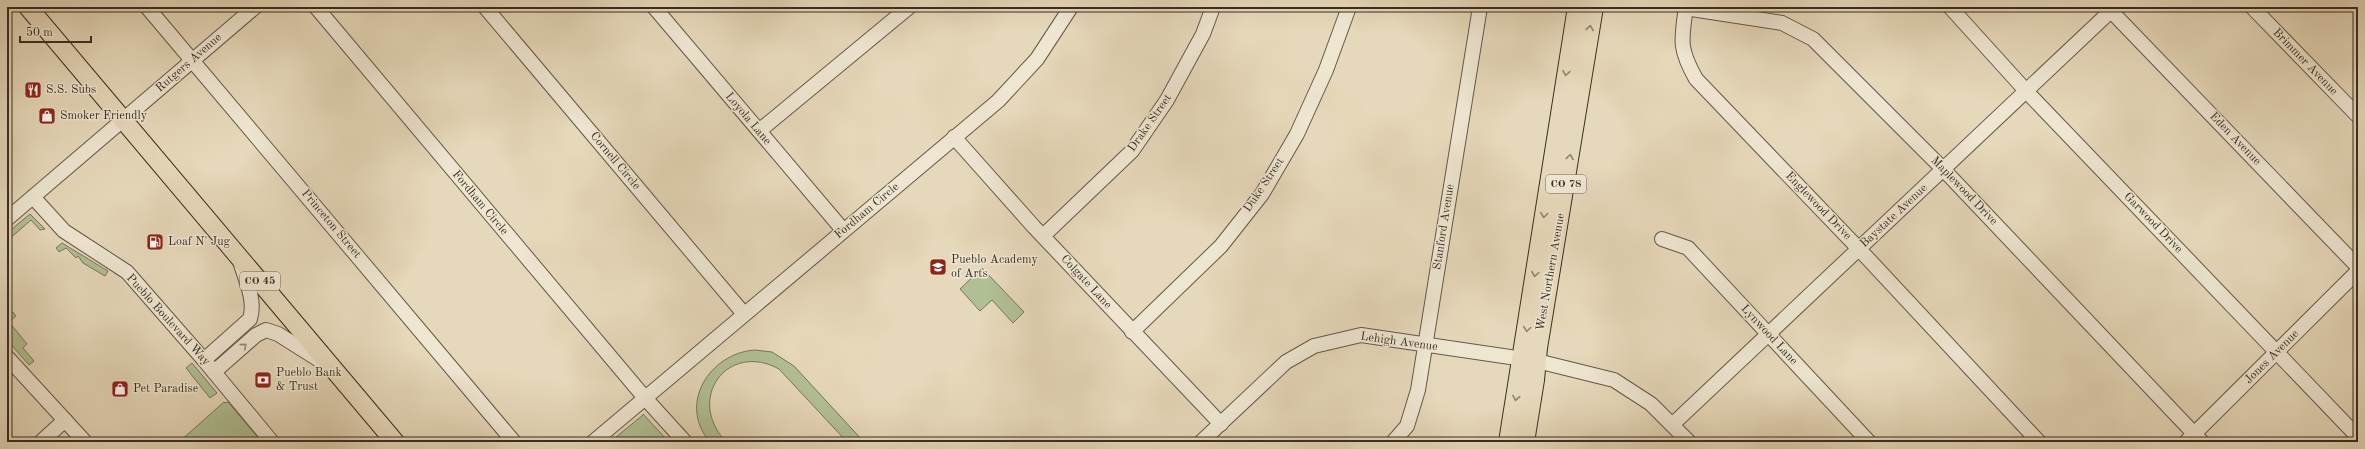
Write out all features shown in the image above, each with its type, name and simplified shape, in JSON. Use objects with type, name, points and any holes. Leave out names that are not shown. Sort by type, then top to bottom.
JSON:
[{"type":"main road","name":"CO 45","points":[[28,7],[395,442]]},
{"type":"main road","name":"West Northern Avenue","points":[[1525,442],[1530,360],[1577,7]]},
{"type":"main road","name":"West Northern Avenue","points":[[1508,442],[1530,360],[1594,7]]},
{"type":"street","name":"Princeton Street","points":[[147,7],[514,442]]},
{"type":"street","name":"Rutgers Avenue","points":[[7,219],[255,7]]},
{"type":"street","name":"Fordham Circle","points":[[316,7],[645,398]]},
{"type":"street","name":"Cornell Circle","points":[[485,7],[744,314]]},
{"type":"street","name":"Loyola Lane","points":[[654,7],[843,230]]},
{"type":"street","points":[[759,132],[909,7]]},
{"type":"street","name":"Fordham Circle","points":[[593,442],[1018,82],[1053,36],[1071,7]]},
{"type":"street","name":"Drake Street","points":[[1042,236],[1132,151],[1167,100],[1202,34],[1212,7]]},
{"type":"street","name":"Duke Street","points":[[1132,332],[1221,246],[1262,194],[1297,134],[1326,70],[1348,7]]},
{"type":"street","name":"Stanford Avenue","points":[[1393,442],[1407,426],[1418,390],[1480,7]]},
{"type":"street","name":"Garwood Drive","points":[[1950,7],[2027,92],[2358,437]]},
{"type":"street","name":"Brimmer Avenue","points":[[2252,7],[2358,116]]},
{"type":"street","name":"Maplewood Drive","points":[[1685,8],[1782,23],[1813,39],[1943,169],[2194,439]]},
{"type":"street","name":"Englewood Drive","points":[[1685,8],[1681,38],[1684,58],[1696,79],[1859,249],[2039,442]]},
{"type":"street","name":"Baystate Avenue","points":[[1673,424],[1943,169],[2027,92],[2113,9]]},
{"type":"street","name":"Eden Avenue","points":[[2113,9],[2358,267]]},
{"type":"street","name":"Colgate Lane","points":[[954,137],[1042,236],[1221,424]]},
{"type":"street","name":"Pueblo Boulevard Way","points":[[33,197],[64,231],[127,272],[204,360],[272,442]]},
{"type":"street","name":"Lynwood Lane","points":[[1662,239],[1688,248],[1869,442]]},
{"type":"street","points":[[204,360],[246,324],[252,312],[250,294],[238,255]]},
{"type":"street","name":"Jones Avenue","points":[[2194,439],[2277,352],[2358,271]]},
{"type":"street","points":[[214,372],[256,335],[266,330],[278,334],[334,369]]},
{"type":"street","name":"Lehigh Avenue","points":[[1201,442],[1286,362],[1314,346],[1361,335],[1425,346],[1530,360],[1614,380],[1651,404],[1673,424],[1689,442]]},
{"type":"street","points":[[7,357],[85,442]]},
{"type":"street","points":[[645,398],[685,442]]},
{"type":"street","points":[[41,442],[65,420]]},
{"type":"green space","points":[[30,214],[45,229],[40,230],[31,220],[7,241],[7,233]]},
{"type":"green space","points":[[62,243],[108,271],[105,276],[83,263],[78,256],[76,258],[66,248],[59,252],[56,248]]},
{"type":"green space","points":[[982,268],[1024,312],[1013,323],[992,300],[980,311],[960,289]]},
{"type":"green space","points":[[13,312],[16,316],[9,322],[27,344],[23,348],[34,361],[29,365],[7,340],[7,316]]},
{"type":"green space","points":[[755,350],[772,352],[794,366],[864,442],[847,442],[779,369],[760,362],[743,362],[729,368],[718,378],[711,392],[710,408],[714,425],[726,442],[710,442],[701,427],[697,412],[698,397],[703,383],[712,370],[724,360],[739,353]]},
{"type":"green space","points":[[192,363],[217,393],[210,398],[186,368]]},
{"type":"green space","points":[[224,402],[228,402],[261,441],[179,442]]},
{"type":"green space","points":[[643,415],[669,442],[610,442]]},
{"type":"place","name":"S.S. Subs","points":[[33,90]]},
{"type":"place","name":"Smoker Friendly","points":[[47,116]]},
{"type":"place","name":"Loaf N' Jug","points":[[155,242]]},
{"type":"place","name":"Pueblo Academy of Arts","points":[[938,267]]},
{"type":"place","name":"Pueblo Bank & Trust","points":[[263,380]]},
{"type":"place","name":"Pet Paradise","points":[[120,389]]}]
